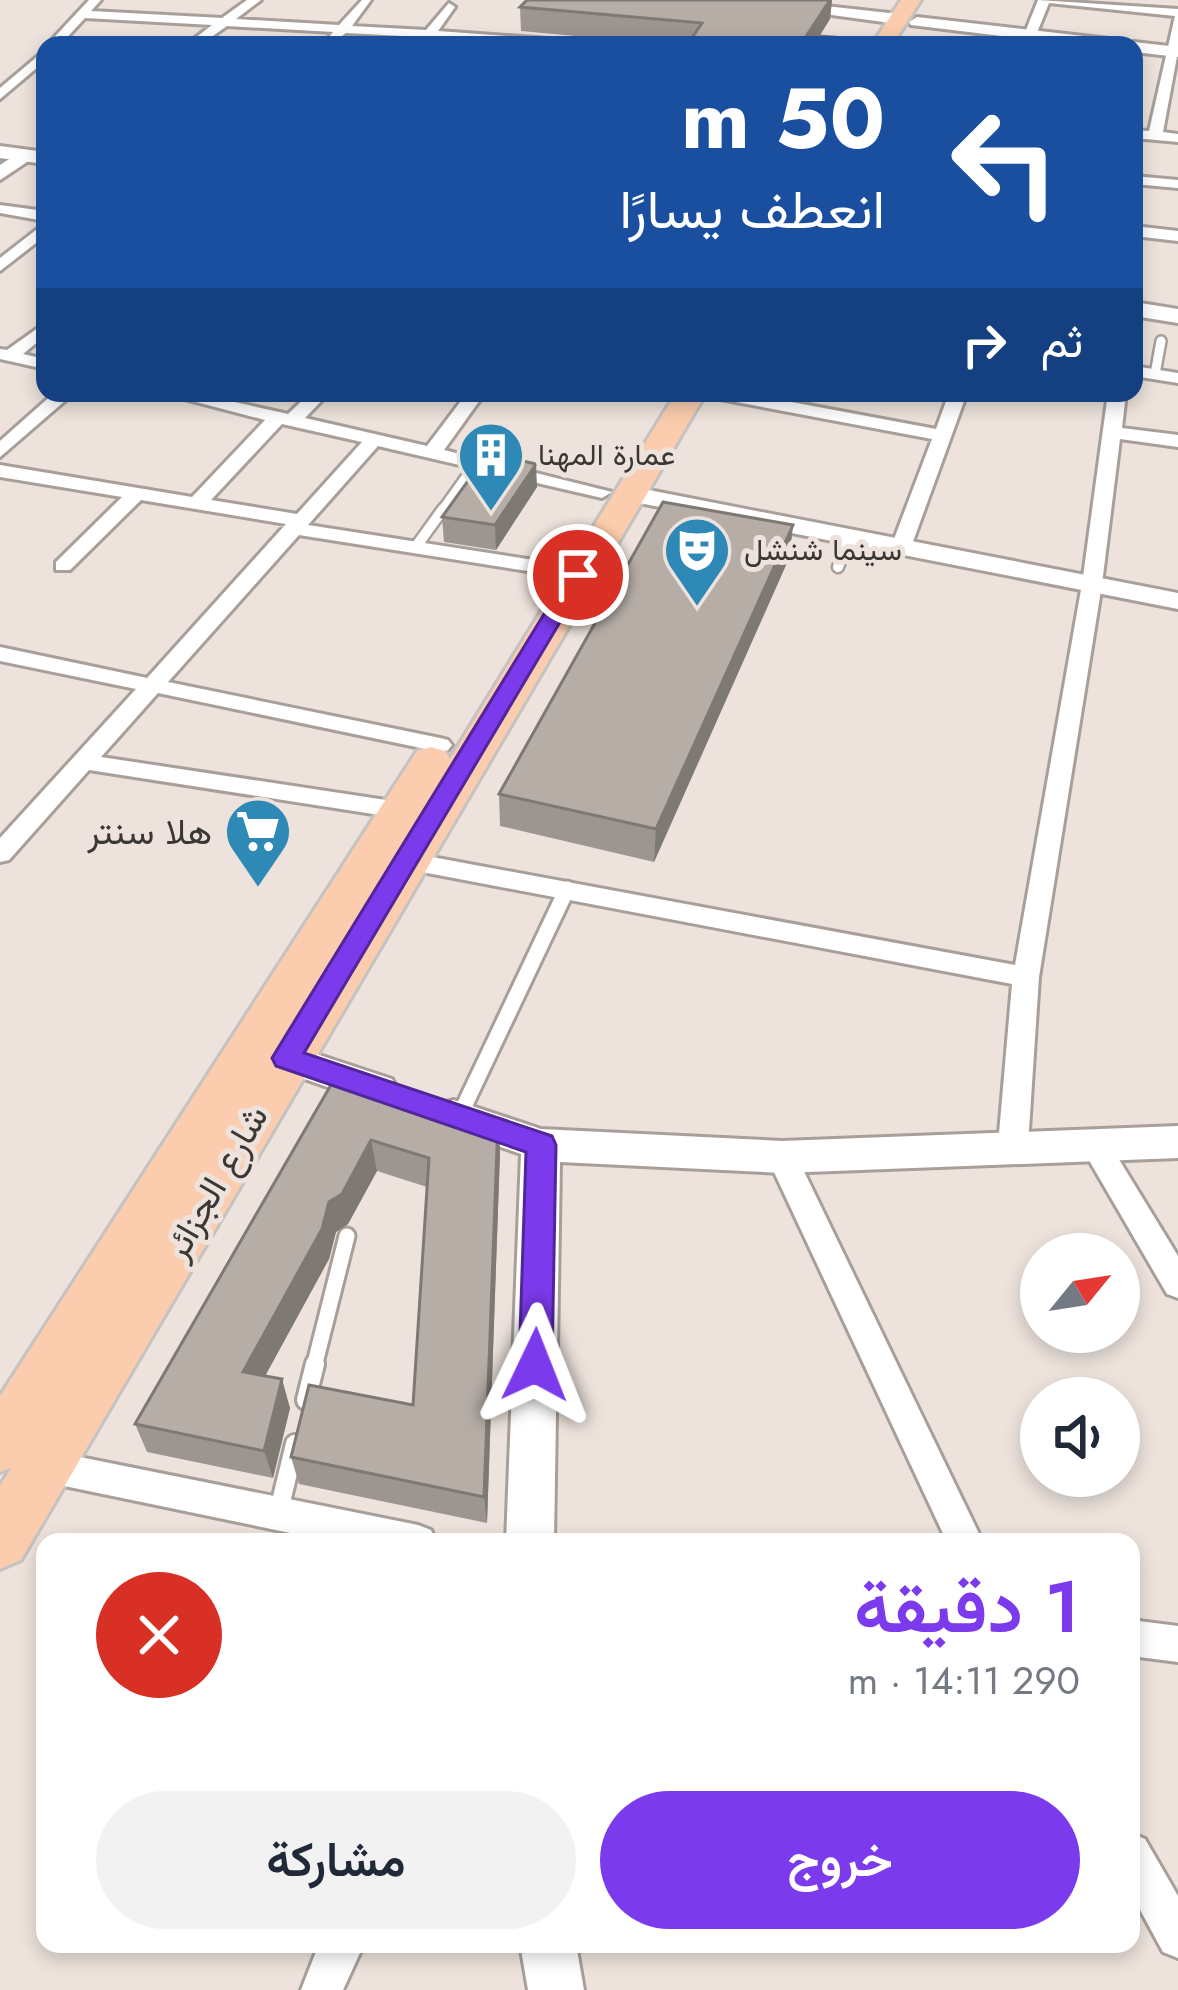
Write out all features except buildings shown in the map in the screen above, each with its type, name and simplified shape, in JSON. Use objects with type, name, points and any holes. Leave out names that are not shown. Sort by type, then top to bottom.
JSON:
[{"type":"main road","points":[[906,36],[910,0]]},
{"type":"main road","points":[[892,36],[931,0]]},
{"type":"main road","points":[[0,139],[36,148]]},
{"type":"main road","points":[[0,152],[36,149]]},
{"type":"main road","points":[[1143,301],[1178,306]]},
{"type":"main road","name":"شارع الجزائر","points":[[0,1540],[34,1437],[286,1058],[405,861],[615,493],[660,402]]},
{"type":"main road","name":"شارع الجزائر","points":[[102,1331],[399,810],[553,568],[684,402]]},
{"type":"street","points":[[62,36],[94,0]]},
{"type":"street","points":[[206,36],[254,0]]},
{"type":"street","points":[[729,0],[804,4],[1002,36]]},
{"type":"street","points":[[1029,36],[1048,0],[1178,16],[1175,51],[1155,136]]},
{"type":"street","points":[[336,36],[367,2]]},
{"type":"street","points":[[428,36],[449,7]]},
{"type":"street","points":[[84,14],[392,36]]},
{"type":"street","points":[[505,36],[513,26]]},
{"type":"street","points":[[1143,48],[1175,51]]},
{"type":"street","points":[[18,61],[36,59]]},
{"type":"street","points":[[0,95],[7,82],[36,61]]},
{"type":"street","points":[[1143,135],[1178,138]]},
{"type":"street","points":[[0,174],[36,152]]},
{"type":"street","points":[[1143,181],[1178,184]]},
{"type":"street","points":[[0,209],[36,215]]},
{"type":"street","points":[[1143,232],[1178,236]]},
{"type":"street","points":[[0,266],[36,236]]},
{"type":"street","points":[[4,358],[36,335]]},
{"type":"street","points":[[4,358],[36,363]]},
{"type":"street","points":[[1143,372],[1178,377]]},
{"type":"street","points":[[0,451],[55,402]]},
{"type":"street","points":[[210,402],[615,493],[1178,601]]},
{"type":"street","points":[[197,503],[308,402]]},
{"type":"street","points":[[432,453],[469,402]]},
{"type":"street","points":[[763,402],[941,435]]},
{"type":"street","points":[[901,547],[954,402]]},
{"type":"street","points":[[1013,1144],[1026,977],[1092,584],[1116,402]]},
{"type":"street","points":[[1112,432],[1178,441]]},
{"type":"street","points":[[0,853],[374,440]]},
{"type":"street","points":[[0,471],[197,503],[415,548],[553,568]]},
{"type":"street","points":[[64,566],[137,493]]},
{"type":"street","points":[[0,654],[440,745]]},
{"type":"street","points":[[81,761],[399,810]]},
{"type":"street","points":[[405,861],[1026,977]]},
{"type":"street","points":[[286,1058],[541,1145],[782,1157],[1013,1144],[1178,1142]]},
{"type":"street","points":[[1094,1143],[1178,1284]]},
{"type":"street","points":[[530,1533],[541,1145]]},
{"type":"street","points":[[782,1157],[961,1533]]},
{"type":"street","points":[[34,1437],[277,1516],[369,1533]]},
{"type":"street","points":[[1140,1639],[1178,1644]]},
{"type":"street","points":[[1140,1869],[1178,1937]]},
{"type":"street","points":[[322,1990],[337,1953]]},
{"type":"street","points":[[550,1953],[556,1990]]},
{"type":"lane","points":[[1162,102],[1178,104]]},
{"type":"lane","points":[[1155,374],[1161,341]]},
{"type":"lane","points":[[415,548],[476,463]]},
{"type":"lane","points":[[838,566],[850,537]]},
{"type":"lane","points":[[459,1117],[567,889]]},
{"type":"lane","points":[[277,1516],[347,1236]]},
{"type":"place","name":"عمارة المهنا","points":[[491,514]]},
{"type":"place","name":"سينما شنشل","points":[[697,609]]},
{"type":"place","name":"هلا سنتر","points":[[258,890]]},
{"type":"route","points":[[535,1365],[541,1145],[286,1058],[578,575]]}]
